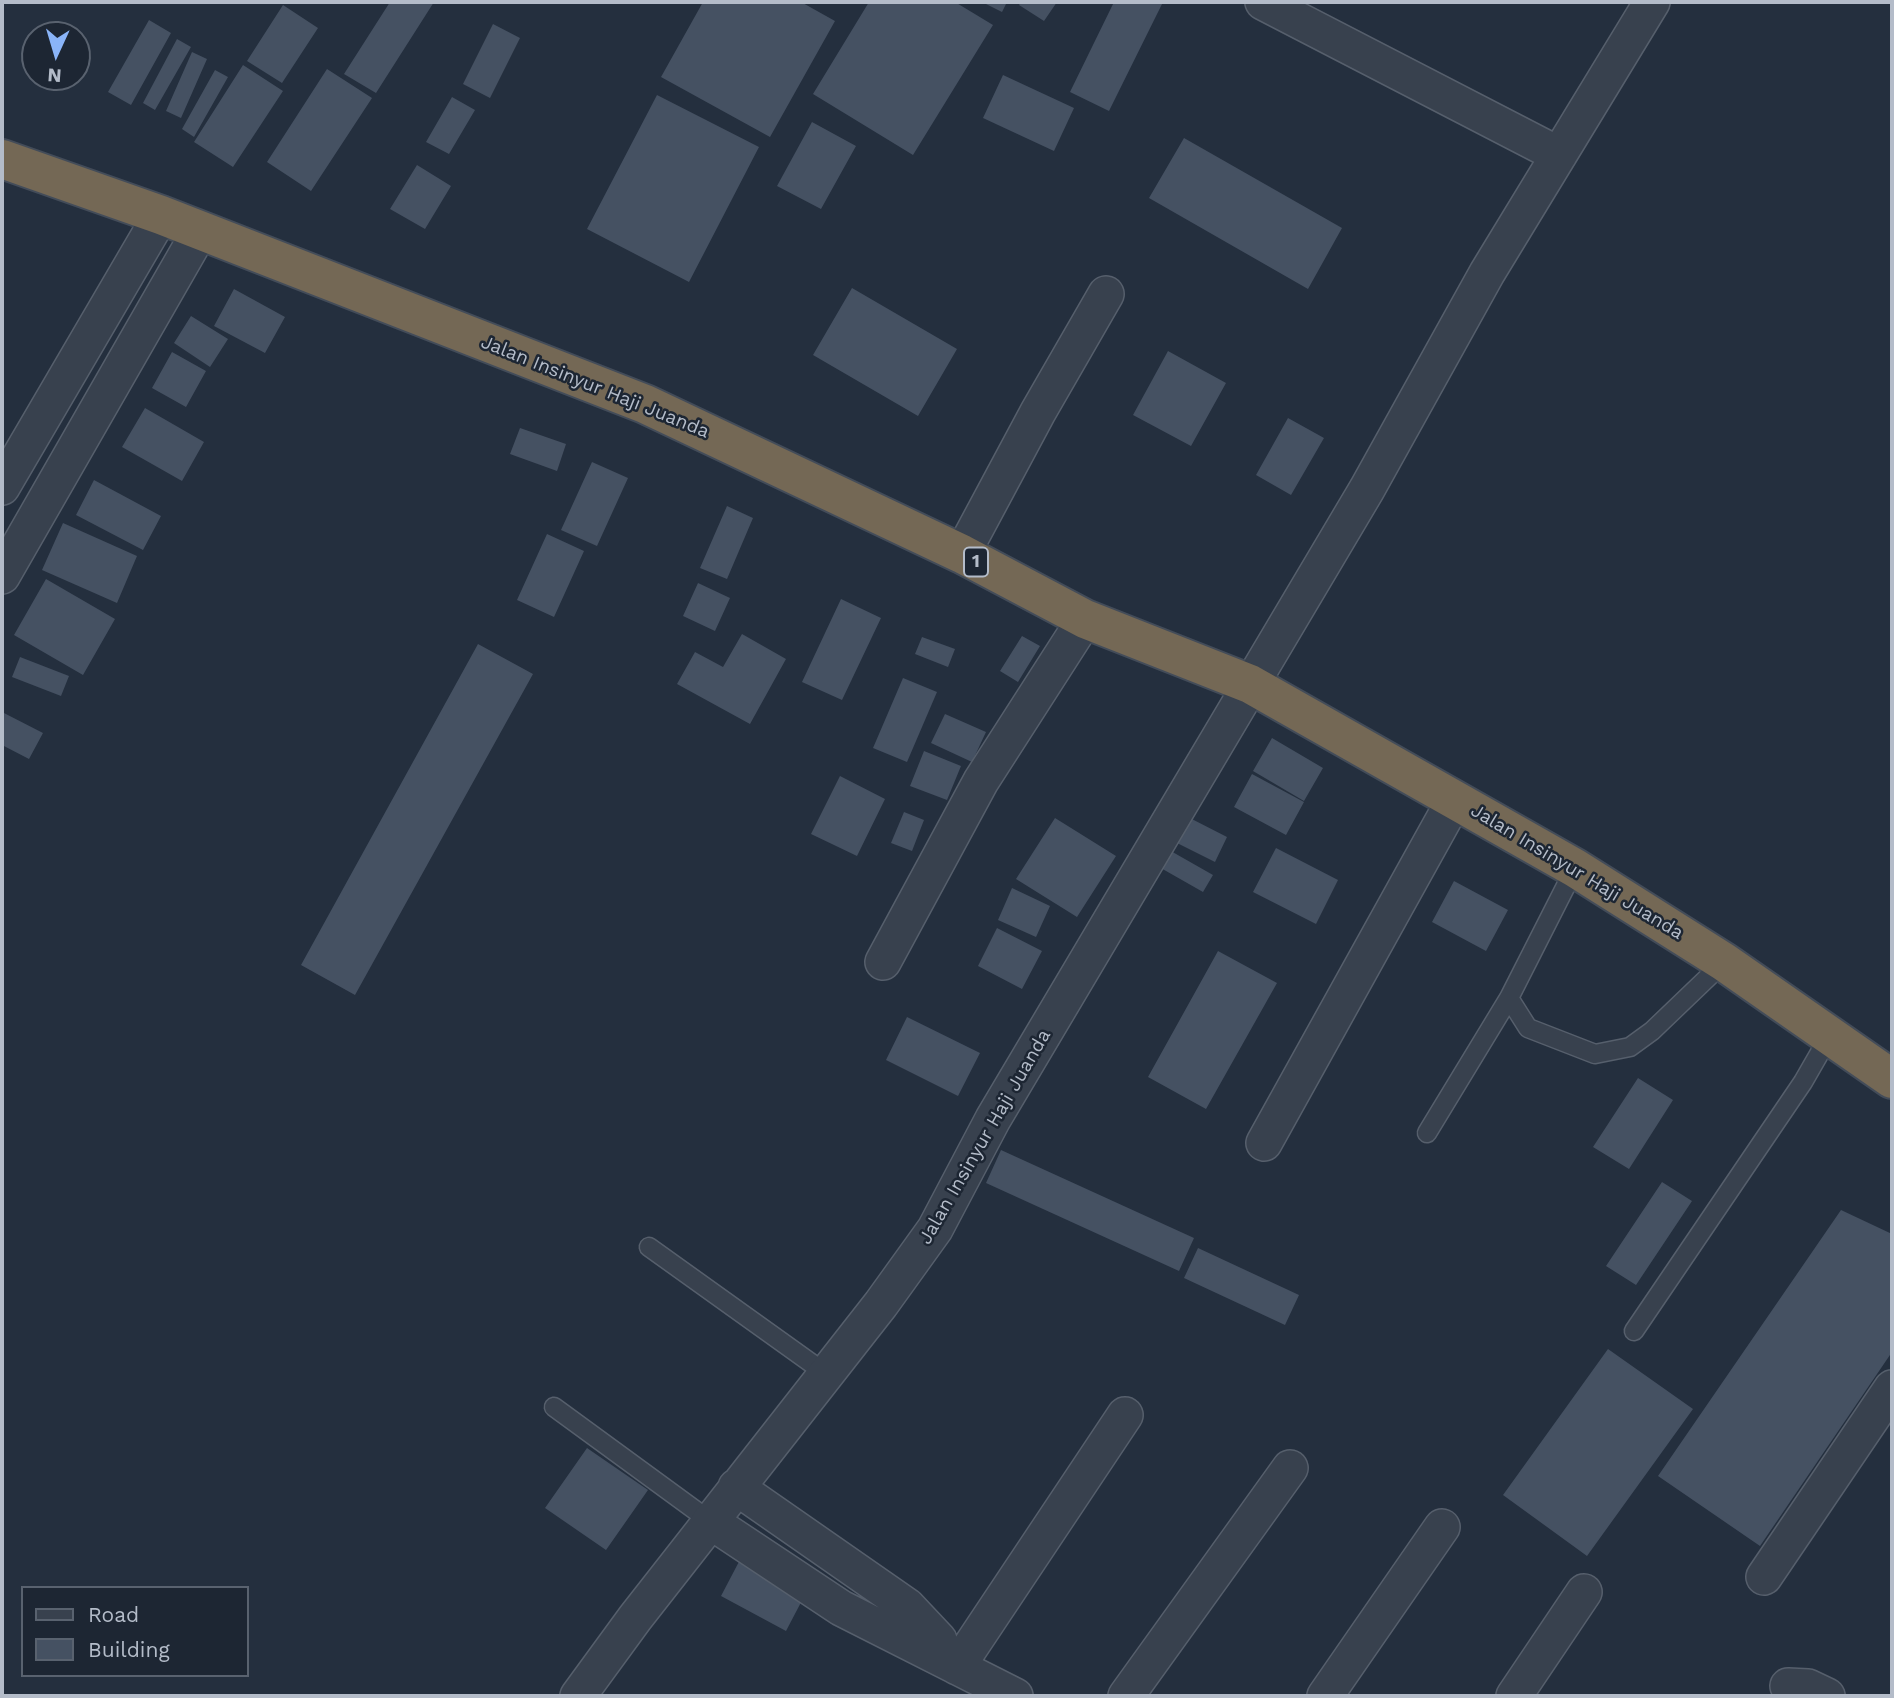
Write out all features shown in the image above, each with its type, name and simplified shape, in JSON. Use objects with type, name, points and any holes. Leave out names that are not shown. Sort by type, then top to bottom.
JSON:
[{"type":"highway","name":"Jalan Insinyur Haji Juanda","points":[[2,159],[161,215],[645,404],[962,554],[1085,619],[1250,684],[1575,868],[1724,962],[1892,1079]]},
{"type":"street","points":[[1263,2],[1559,155]]},
{"type":"street","points":[[1250,684],[1367,489],[1488,274],[1652,2]]},
{"type":"street","points":[[2,487],[161,215]]},
{"type":"street","points":[[2,576],[200,231]]},
{"type":"street","points":[[962,554],[1038,412],[1106,295]]},
{"type":"street","points":[[883,962],[981,781],[1085,619]]},
{"type":"street","name":"Jalan Insinyur Haji Juanda","points":[[578,1696],[736,1487],[881,1304],[935,1229],[993,1119],[1250,684]]},
{"type":"street","points":[[1264,1143],[1455,799]]},
{"type":"street","points":[[1764,1577],[1892,1388]]},
{"type":"street","points":[[951,1663],[1125,1415]]},
{"type":"street","points":[[1126,1696],[1290,1468]]},
{"type":"street","points":[[736,1487],[907,1606],[939,1640],[951,1663]]},
{"type":"street","points":[[710,1521],[841,1608],[1015,1696]]},
{"type":"street","points":[[1325,1696],[1442,1527]]},
{"type":"street","points":[[1514,1696],[1584,1592]]},
{"type":"street","points":[[1788,1686],[1808,1687],[1827,1696]]},
{"type":"lane","points":[[1427,1133],[1509,998],[1575,868]]},
{"type":"lane","points":[[1509,998],[1528,1028],[1595,1054],[1630,1047],[1652,1031],[1724,962]]},
{"type":"lane","points":[[1634,1331],[1802,1082],[1830,1035]]},
{"type":"lane","points":[[649,1247],[825,1373]]},
{"type":"lane","points":[[554,1407],[710,1521]]},
{"type":"building","points":[[390,2],[434,2],[376,93],[344,74]]},
{"type":"building","points":[[703,2],[801,2],[835,21],[770,137],[661,77]]},
{"type":"building","points":[[869,2],[955,2],[993,25],[913,155],[813,94]]},
{"type":"building","points":[[982,2],[1007,2],[1002,12]]},
{"type":"building","points":[[1021,2],[1057,2],[1044,21],[1019,5]]},
{"type":"building","points":[[1114,2],[1163,2],[1109,111],[1070,92]]},
{"type":"building","points":[[283,5],[318,28],[282,83],[247,61]]},
{"type":"building","points":[[149,20],[171,33],[131,105],[108,92]]},
{"type":"building","points":[[493,24],[520,38],[490,98],[463,84]]},
{"type":"building","points":[[177,39],[191,47],[155,110],[143,103]]},
{"type":"building","points":[[192,52],[207,59],[181,118],[166,111]]},
{"type":"building","points":[[243,65],[283,91],[233,167],[194,142]]},
{"type":"building","points":[[327,69],[372,98],[311,191],[267,162]]},
{"type":"building","points":[[215,70],[228,77],[194,137],[182,129]]},
{"type":"building","points":[[1003,75],[1074,108],[1054,151],[983,118]]},
{"type":"building","points":[[657,95],[759,147],[689,282],[587,229]]},
{"type":"building","points":[[452,97],[475,110],[449,154],[426,142]]},
{"type":"building","points":[[812,122],[856,146],[821,209],[777,186]]},
{"type":"building","points":[[1184,138],[1342,228],[1308,289],[1149,198]]},
{"type":"building","points":[[417,165],[451,186],[425,229],[390,209]]},
{"type":"building","points":[[852,288],[957,349],[918,416],[813,355]]},
{"type":"building","points":[[234,289],[285,317],[265,353],[214,326]]},
{"type":"building","points":[[191,316],[228,339],[210,367],[174,343]]},
{"type":"building","points":[[1168,351],[1226,383],[1191,446],[1133,415]]},
{"type":"building","points":[[172,352],[206,371],[186,407],[152,388]]},
{"type":"building","points":[[145,408],[204,442],[182,481],[122,447]]},
{"type":"building","points":[[1288,418],[1324,438],[1291,495],[1256,475]]},
{"type":"building","points":[[520,428],[566,444],[557,471],[510,454]]},
{"type":"building","points":[[592,462],[628,478],[597,546],[561,530]]},
{"type":"building","points":[[94,480],[161,516],[143,550],[76,515]]},
{"type":"building","points":[[727,506],[753,518],[727,579],[700,568]]},
{"type":"building","points":[[63,523],[137,556],[117,603],[42,570]]},
{"type":"building","points":[[547,534],[584,551],[554,617],[517,600]]},
{"type":"building","points":[[46,579],[115,619],[83,675],[14,635]]},
{"type":"building","points":[[698,583],[730,598],[715,631],[683,616]]},
{"type":"building","points":[[841,599],[881,618],[842,700],[802,682]]},
{"type":"building","points":[[742,634],[786,659],[750,724],[677,684],[695,652],[723,667]]},
{"type":"building","points":[[1022,636],[1040,646],[1018,682],[1000,671]]},
{"type":"building","points":[[922,637],[955,649],[948,667],[915,654]]},
{"type":"building","points":[[478,644],[533,674],[355,995],[301,965]]},
{"type":"building","points":[[20,657],[69,676],[61,696],[12,677]]},
{"type":"building","points":[[903,678],[937,692],[907,762],[873,748]]},
{"type":"building","points":[[2,712],[43,733],[29,759],[2,745]]},
{"type":"building","points":[[945,714],[986,732],[972,762],[931,743]]},
{"type":"building","points":[[1272,738],[1323,768],[1304,801],[1253,771]]},
{"type":"building","points":[[924,751],[961,766],[947,800],[910,786]]},
{"type":"building","points":[[1252,774],[1304,802],[1286,835],[1234,807]]},
{"type":"building","points":[[840,776],[885,799],[857,856],[811,834]]},
{"type":"building","points":[[904,812],[924,820],[912,851],[891,843]]},
{"type":"building","points":[[1182,814],[1227,837],[1215,862],[1169,839]]},
{"type":"building","points":[[1055,818],[1116,856],[1077,917],[1016,879]]},
{"type":"building","points":[[1162,846],[1213,875],[1203,892],[1152,863]]},
{"type":"building","points":[[1276,848],[1338,880],[1316,924],[1253,892]]},
{"type":"building","points":[[1454,881],[1508,910],[1486,951],[1432,922]]},
{"type":"building","points":[[1012,888],[1050,906],[1036,937],[998,920]]},
{"type":"building","points":[[997,928],[1042,951],[1022,989],[978,966]]},
{"type":"building","points":[[1218,951],[1277,983],[1206,1109],[1148,1077]]},
{"type":"building","points":[[907,1017],[980,1053],[958,1096],[886,1060]]},
{"type":"building","points":[[1638,1078],[1673,1100],[1629,1169],[1593,1147]]},
{"type":"building","points":[[1001,1150],[1194,1238],[1179,1271],[986,1183]]},
{"type":"building","points":[[1662,1182],[1692,1201],[1636,1285],[1606,1266]]},
{"type":"building","points":[[1841,1210],[1892,1234],[1892,1352],[1760,1546],[1658,1476]]},
{"type":"building","points":[[1198,1248],[1299,1295],[1285,1325],[1184,1278]]},
{"type":"building","points":[[1608,1349],[1693,1409],[1587,1556],[1503,1495]]},
{"type":"building","points":[[587,1448],[648,1490],[606,1550],[545,1508]]},
{"type":"building","points":[[743,1554],[808,1589],[786,1631],[721,1596]]}]
